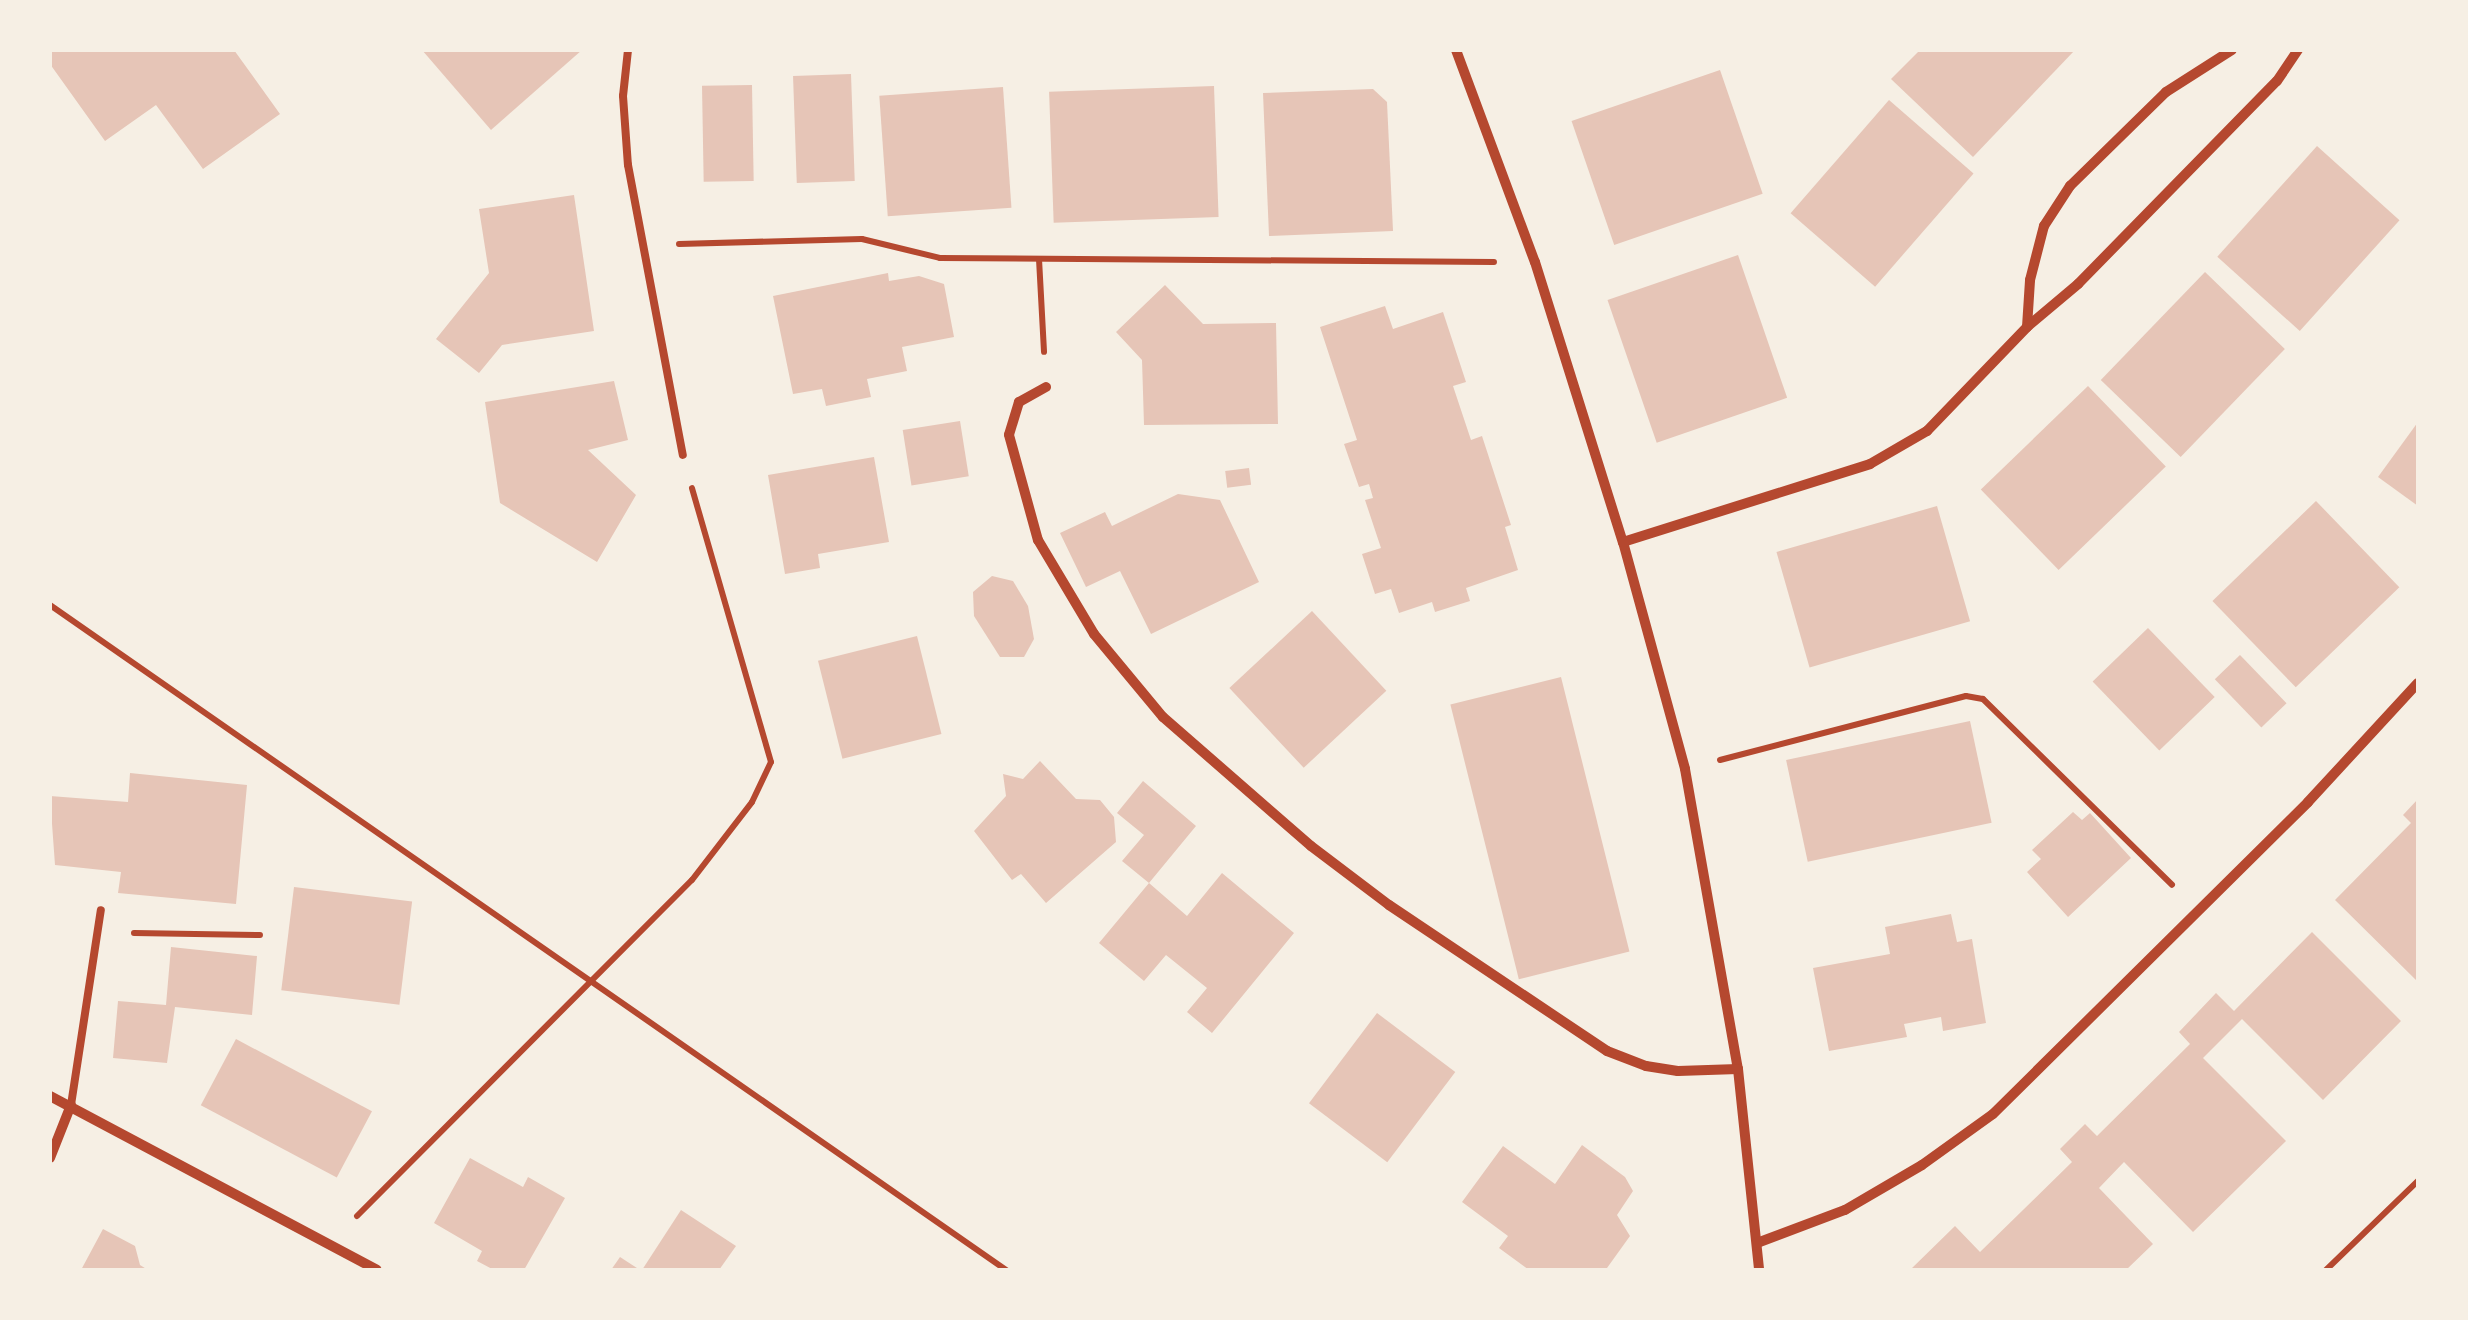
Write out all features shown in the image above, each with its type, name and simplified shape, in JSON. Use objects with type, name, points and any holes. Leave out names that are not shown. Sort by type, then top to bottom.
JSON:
[{"type":"street","points":[[1456,50],[1535,262],[1623,542],[1684,770],[1738,1069],[1759,1270]]},
{"type":"street","points":[[2027,326],[2030,280],[2044,226],[2070,186],[2166,92],[2232,50]]},
{"type":"street","points":[[1623,542],[1870,464],[1927,431],[2027,326],[2078,284],[2277,81],[2298,50]]},
{"type":"street","points":[[1046,387],[1019,402],[1009,435],[1038,540],[1094,634],[1163,717],[1311,846],[1373,894],[1607,1051],[1646,1066],[1678,1071],[1738,1069]]},
{"type":"street","points":[[1757,1243],[1845,1210],[1922,1165],[1994,1114],[2308,802],[2418,683]]},
{"type":"street","points":[[50,1096],[377,1270]]},
{"type":"street","points":[[50,1158],[72,1106]]},
{"type":"lane","points":[[628,50],[623,96],[641,245],[683,455]]},
{"type":"lane","points":[[72,1106],[101,910]]},
{"type":"path","points":[[641,245],[862,239],[940,258],[1535,262]]},
{"type":"path","points":[[1039,259],[1046,387]]},
{"type":"path","points":[[330,1242],[692,880],[752,802],[771,762],[683,455]]},
{"type":"path","points":[[50,605],[1006,1270]]},
{"type":"path","points":[[1684,770],[1966,696],[1983,699],[2198,910]]},
{"type":"path","points":[[98,932],[260,934]]},
{"type":"path","points":[[2326,1270],[2418,1181]]},
{"type":"building","points":[[50,50],[234,50],[280,114],[203,169],[156,105],[105,141],[50,64]]},
{"type":"building","points":[[422,50],[582,50],[491,130]]},
{"type":"building","points":[[1920,50],[2075,50],[1973,157],[1891,79]]},
{"type":"building","points":[[1720,70],[1763,194],[1614,245],[1572,121]]},
{"type":"building","points":[[851,74],[855,181],[797,183],[793,76]]},
{"type":"building","points":[[752,85],[754,181],[704,182],[702,86]]},
{"type":"building","points":[[1214,86],[1219,217],[1054,223],[1049,92]]},
{"type":"building","points":[[1003,87],[1011,208],[888,216],[879,96]]},
{"type":"building","points":[[1373,89],[1387,102],[1393,231],[1269,236],[1263,93]]},
{"type":"building","points":[[1889,100],[1974,173],[1875,287],[1791,213]]},
{"type":"building","points":[[2317,146],[2399,220],[2300,331],[2217,257]]},
{"type":"building","points":[[574,195],[594,331],[502,345],[479,373],[436,339],[489,273],[479,209]]},
{"type":"building","points":[[1738,255],[1787,398],[1657,443],[1608,300]]},
{"type":"building","points":[[2205,272],[2285,349],[2181,457],[2101,380]]},
{"type":"building","points":[[888,273],[889,281],[919,276],[944,284],[954,337],[902,347],[907,371],[867,379],[871,397],[826,406],[822,389],[793,394],[773,296]]},
{"type":"building","points":[[1165,285],[1203,324],[1276,323],[1278,424],[1144,425],[1142,360],[1116,332]]},
{"type":"building","points":[[1385,306],[1393,329],[1443,312],[1466,382],[1453,386],[1471,440],[1482,436],[1511,525],[1505,527],[1518,570],[1466,588],[1470,601],[1435,612],[1432,602],[1399,613],[1391,589],[1375,594],[1362,554],[1381,548],[1365,500],[1373,498],[1369,484],[1359,487],[1344,444],[1357,440],[1320,327]]},
{"type":"building","points":[[614,381],[628,440],[588,450],[636,495],[597,562],[500,503],[485,402]]},
{"type":"building","points":[[2088,386],[2166,467],[2059,570],[1981,490]]},
{"type":"building","points":[[960,421],[969,476],[911,485],[903,430]]},
{"type":"building","points":[[2418,422],[2418,506],[2378,477]]},
{"type":"building","points":[[874,457],[889,542],[818,554],[820,568],[785,574],[768,475]]},
{"type":"building","points":[[1249,468],[1251,485],[1227,488],[1225,471]]},
{"type":"building","points":[[1178,494],[1220,500],[1259,582],[1151,634],[1120,571],[1086,587],[1060,533],[1105,512],[1112,526]]},
{"type":"building","points":[[2316,501],[2399,587],[2296,687],[2212,601]]},
{"type":"building","points":[[1937,506],[1970,621],[1810,667],[1776,552]]},
{"type":"building","points":[[992,576],[1013,581],[1028,606],[1034,639],[1024,657],[1000,657],[974,616],[973,592]]},
{"type":"building","points":[[1312,611],[1386,691],[1304,768],[1229,688]]},
{"type":"building","points":[[2148,628],[2215,697],[2159,751],[2093,681]]},
{"type":"building","points":[[917,636],[941,734],[842,759],[818,661]]},
{"type":"building","points":[[2240,655],[2287,703],[2261,728],[2215,679]]},
{"type":"building","points":[[1561,677],[1629,952],[1519,979],[1450,705]]},
{"type":"building","points":[[1970,721],[1992,823],[1808,862],[1786,760]]},
{"type":"building","points":[[1040,761],[1076,799],[1100,800],[1114,817],[1116,842],[1046,903],[1021,874],[1012,880],[974,831],[1006,796],[1003,774],[1023,779]]},
{"type":"building","points":[[130,773],[247,785],[236,904],[118,893],[121,872],[55,865],[50,796],[128,802]]},
{"type":"building","points":[[1143,781],[1196,826],[1149,883],[1122,861],[1144,835],[1117,813]]},
{"type":"building","points":[[2418,799],[2418,982],[2335,900],[2411,823],[2403,815]]},
{"type":"building","points":[[2073,812],[2082,820],[2090,813],[2131,858],[2068,917],[2027,872],[2041,859],[2032,850]]},
{"type":"building","points":[[1222,873],[1294,933],[1212,1033],[1187,1012],[1207,988],[1166,955],[1144,981],[1099,943],[1149,883],[1187,916]]},
{"type":"building","points":[[294,887],[412,902],[399,1005],[281,990]]},
{"type":"building","points":[[1951,914],[1957,942],[1972,939],[1986,1023],[1943,1031],[1941,1017],[1904,1024],[1907,1037],[1829,1051],[1813,968],[1890,954],[1885,927]]},
{"type":"building","points":[[2312,932],[2401,1021],[2323,1100],[2242,1019],[2203,1058],[2286,1141],[2193,1232],[2124,1162],[2099,1188],[2153,1244],[2126,1270],[1910,1270],[1955,1226],[1980,1252],[2072,1162],[2060,1149],[2085,1124],[2097,1136],[2190,1044],[2179,1032],[2216,993],[2234,1011]]},
{"type":"building","points":[[171,947],[257,956],[252,1015],[175,1007],[167,1063],[113,1058],[118,1001],[166,1005]]},
{"type":"building","points":[[1377,1013],[1455,1072],[1387,1162],[1309,1103]]},
{"type":"building","points":[[236,1039],[372,1111],[337,1178],[201,1105]]},
{"type":"building","points":[[1582,1145],[1625,1177],[1633,1191],[1617,1215],[1630,1236],[1607,1268],[1529,1270],[1499,1248],[1508,1236],[1462,1202],[1503,1146],[1555,1184]]},
{"type":"building","points":[[470,1158],[523,1187],[528,1177],[565,1198],[524,1270],[494,1270],[477,1261],[482,1251],[434,1223]]},
{"type":"building","points":[[681,1210],[736,1246],[719,1270],[642,1270]]},
{"type":"building","points":[[103,1229],[135,1246],[140,1265],[148,1270],[81,1270]]},
{"type":"building","points":[[620,1257],[640,1270],[611,1270]]}]
